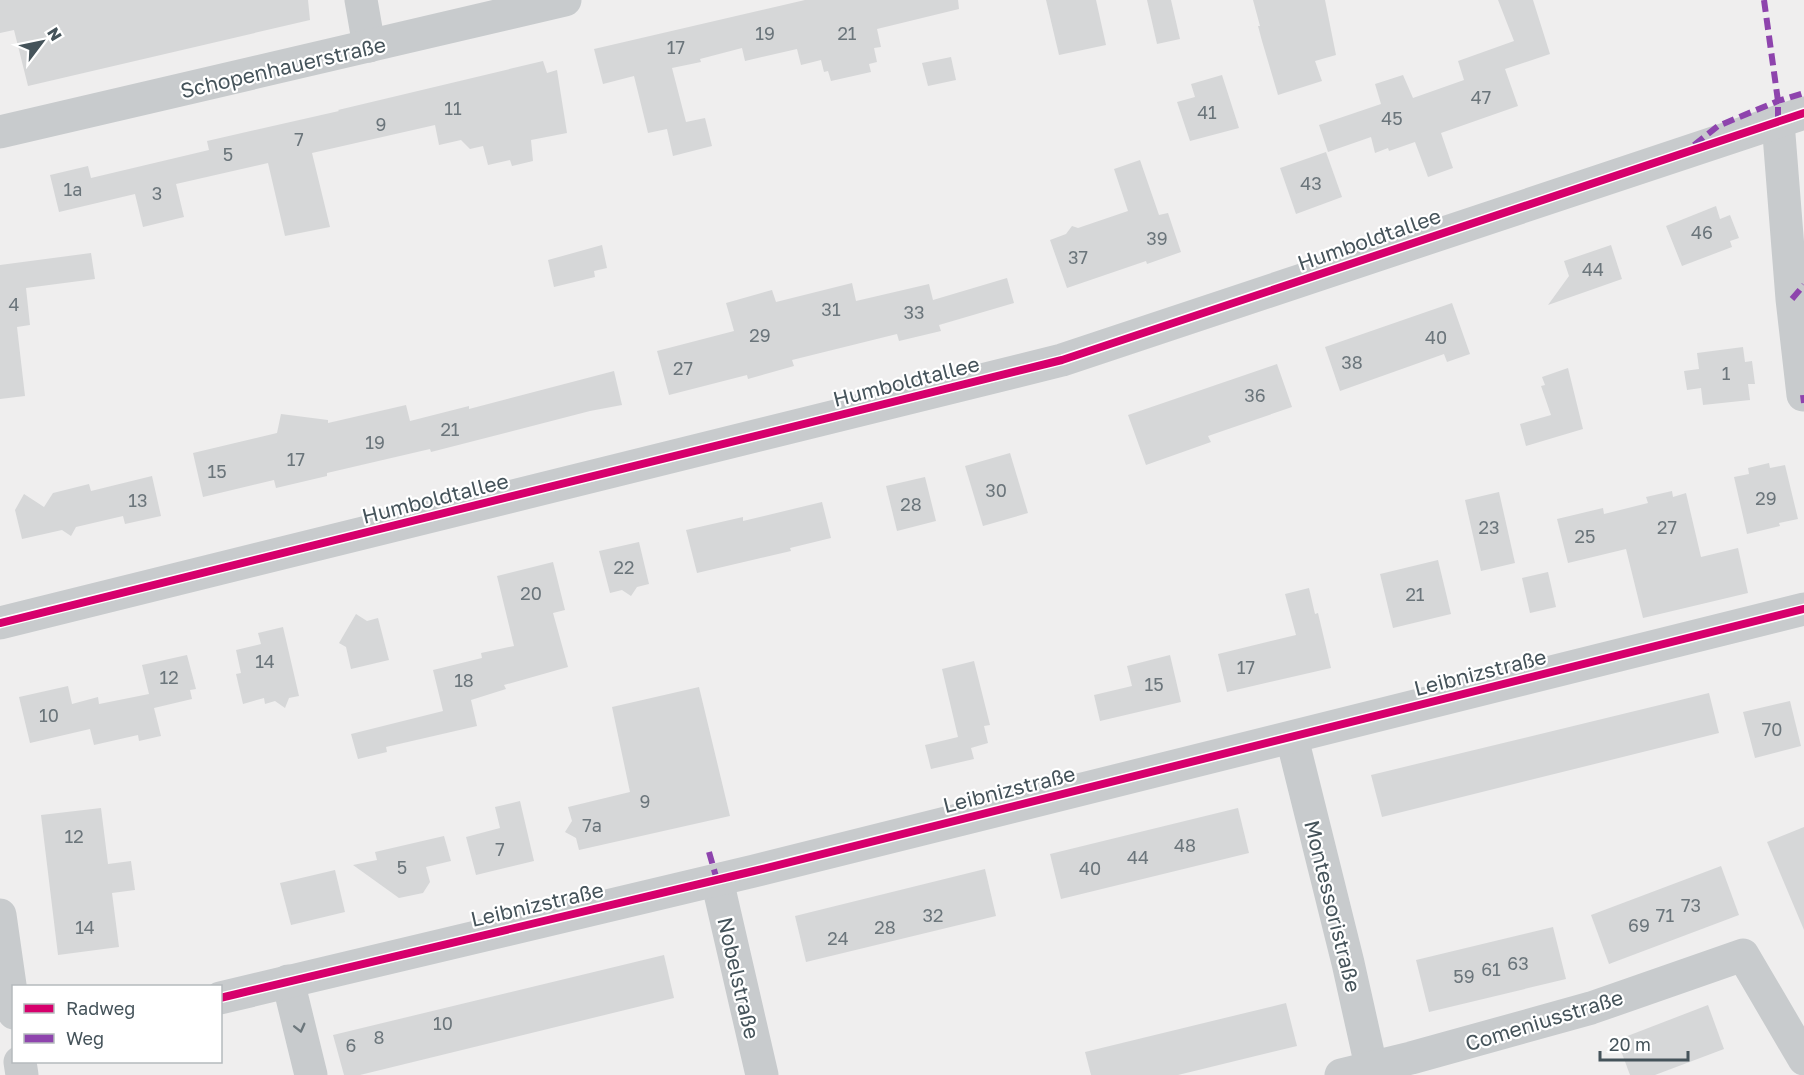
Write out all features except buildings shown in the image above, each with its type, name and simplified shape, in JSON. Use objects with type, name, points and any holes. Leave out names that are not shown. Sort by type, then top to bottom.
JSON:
[{"type":"street","points":[[361,0],[369,46]]},
{"type":"street","name":"Schopenhauerstraße","points":[[0,132],[566,0]]},
{"type":"street","points":[[1791,117],[1792,299],[1803,395]]},
{"type":"street","name":"Humboldtallee","points":[[0,623],[1062,360],[1791,117]]},
{"type":"street","name":"Leibnizstraße","points":[[222,998],[717,880],[1804,609]]},
{"type":"street","name":"Montessoristraße","points":[[1292,738],[1348,963],[1362,1072]]},
{"type":"street","name":"Nobelstraße","points":[[717,880],[762,1075]]},
{"type":"street","points":[[0,915],[12,999]]},
{"type":"street","name":"Comeniusstraße","points":[[1362,1072],[1591,1008],[1743,955],[1804,1059]]},
{"type":"street","points":[[288,981],[311,1075]]},
{"type":"marked path","points":[[1764,0],[1778,101],[1778,122]]},
{"type":"marked path","points":[[1694,145],[1718,126],[1778,101],[1804,93]]},
{"type":"marked path","points":[[1792,299],[1804,285]]},
{"type":"marked path","points":[[1803,395],[1804,403]]},
{"type":"marked path","points":[[709,852],[717,880]]},
{"type":"cycle path","points":[[0,623],[1062,360],[1804,113]]},
{"type":"cycle path","points":[[222,998],[754,871],[1804,609]]}]
